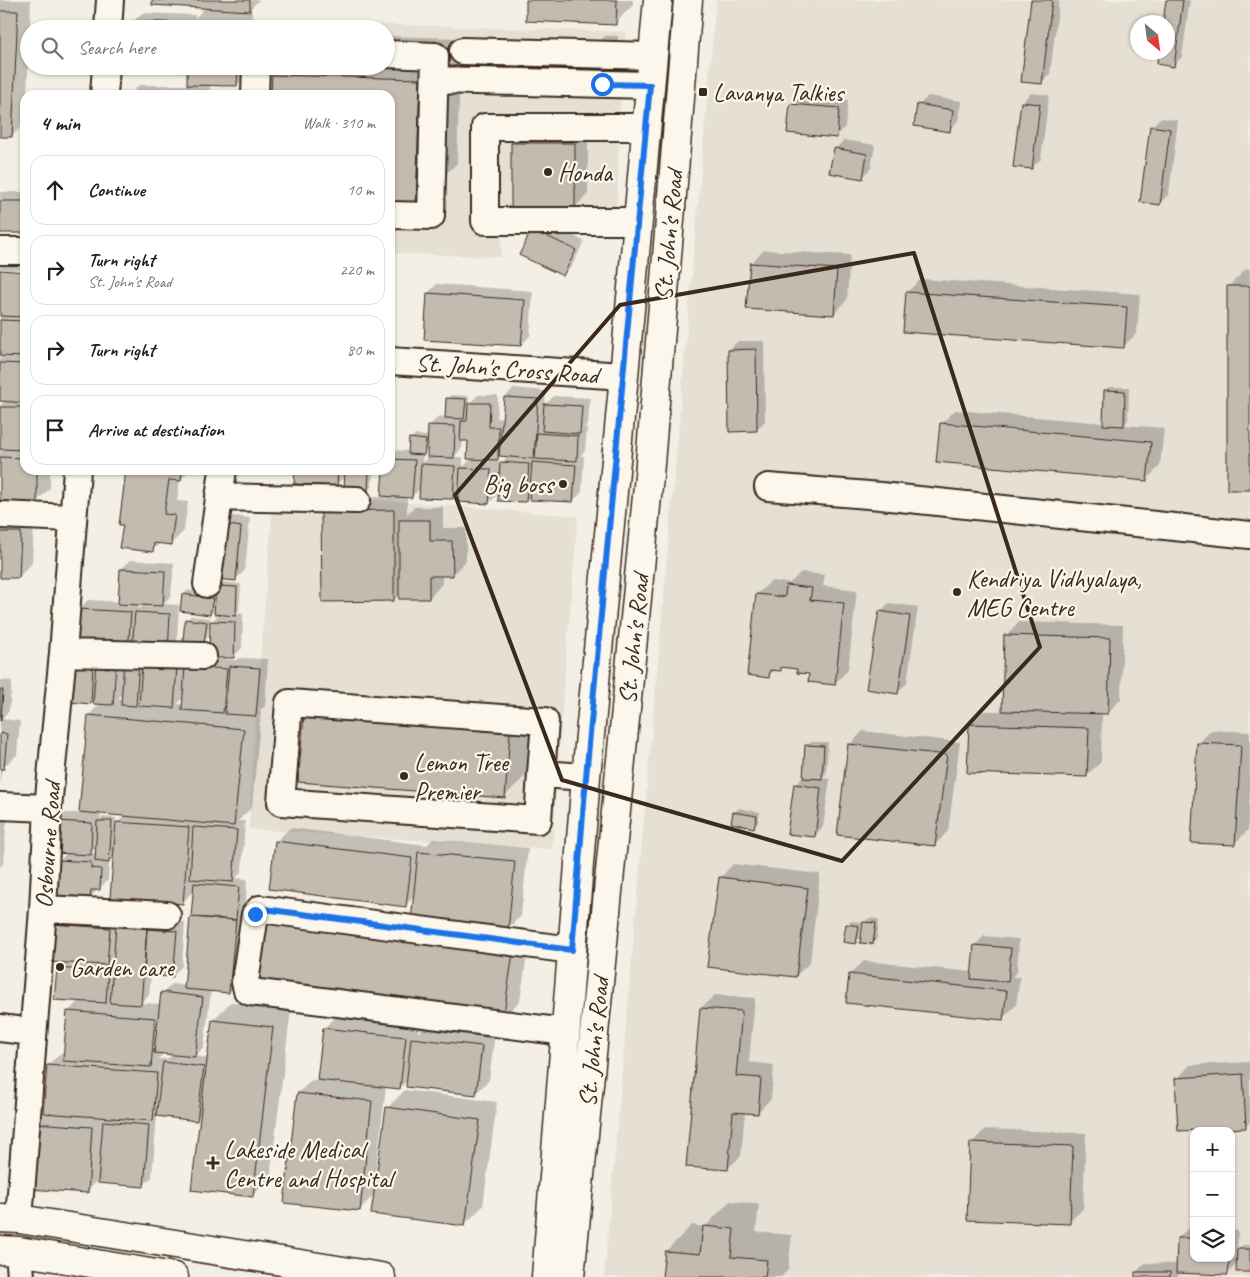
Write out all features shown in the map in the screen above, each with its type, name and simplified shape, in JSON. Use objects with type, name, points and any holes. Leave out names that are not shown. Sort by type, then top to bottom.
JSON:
[{"type":"main road","name":"St. John's Road","points":[[546,1277],[586,777],[658,0]]},
{"type":"main road","name":"St. John's Road","points":[[570,1277],[649,476],[688,0]]},
{"type":"main road","points":[[10,1219],[381,1277]]},
{"type":"main road","points":[[14,1259],[174,1277]]},
{"type":"street","points":[[109,20],[110,0]]},
{"type":"street","points":[[463,51],[653,56]]},
{"type":"street","points":[[395,54],[435,56],[430,232],[395,232]]},
{"type":"street","points":[[602,54],[602,84]]},
{"type":"street","points":[[104,90],[105,75]]},
{"type":"street","points":[[255,90],[256,75]]},
{"type":"street","points":[[435,80],[650,85]]},
{"type":"street","points":[[638,221],[485,222],[485,128],[646,127]]},
{"type":"street","points":[[395,215],[431,216]]},
{"type":"street","points":[[0,251],[20,251]]},
{"type":"street","name":"St. John's Cross Road","points":[[395,361],[624,376]]},
{"type":"street","name":"Osbourne Road","points":[[10,1219],[33,1032],[43,909],[48,808],[63,653],[77,475]]},
{"type":"street","points":[[207,584],[222,475]]},
{"type":"street","points":[[768,487],[881,496],[1250,535]]},
{"type":"street","points":[[219,497],[358,500]]},
{"type":"street","points":[[0,515],[73,518]]},
{"type":"street","points":[[63,653],[203,656]]},
{"type":"street","points":[[288,703],[545,721],[541,774],[538,820],[281,802],[288,703]]},
{"type":"street","points":[[541,774],[586,777]]},
{"type":"street","points":[[0,806],[48,808]]},
{"type":"street","points":[[43,909],[167,915]]},
{"type":"street","points":[[566,1032],[251,992],[246,990],[245,982],[255,914],[260,909],[572,950]]},
{"type":"street","points":[[0,1028],[33,1032]]},
{"type":"highlighted area","points":[[914,253],[1040,647],[842,861],[562,780],[455,495],[620,305]]},
{"type":"shaded area","name":"Kendriya Vidhyalaya, MEG Centre","points":[[716,0],[1250,0],[1250,1277],[604,1277]]},
{"type":"shaded area","points":[[395,25],[626,32],[620,109],[616,228],[502,224],[501,257],[395,253],[395,90],[238,90],[239,75],[395,75]]},
{"type":"shaded area","points":[[274,492],[578,516],[552,849],[249,829],[255,723]]},
{"type":"building","points":[[152,0],[250,0],[250,11],[152,5]]},
{"type":"building","points":[[526,0],[617,0],[616,25],[526,21]]},
{"type":"building","points":[[1031,0],[1052,0],[1042,84],[1021,82]]},
{"type":"building","points":[[1166,0],[1183,0],[1175,60],[1175,15],[1164,15]]},
{"type":"building","points":[[0,11],[18,11],[12,137],[0,137]]},
{"type":"building","points":[[1157,60],[1175,60],[1174,67],[1157,64]]},
{"type":"building","points":[[187,75],[238,75],[237,86],[187,85]]},
{"type":"building","points":[[272,75],[420,79],[416,206],[395,205],[395,90],[271,90]]},
{"type":"building","points":[[1021,102],[1040,104],[1032,169],[1013,167]]},
{"type":"building","points":[[790,104],[839,108],[837,138],[787,133]]},
{"type":"building","points":[[917,104],[953,110],[950,132],[914,126]]},
{"type":"building","points":[[1150,126],[1170,129],[1160,205],[1140,202]]},
{"type":"building","points":[[511,143],[575,143],[575,209],[511,209]]},
{"type":"building","points":[[834,148],[867,154],[863,179],[829,173]]},
{"type":"building","points":[[0,201],[20,201],[20,233],[0,233]]},
{"type":"building","points":[[532,229],[576,250],[563,276],[519,255]]},
{"type":"building","points":[[750,263],[837,269],[834,315],[746,309]]},
{"type":"building","points":[[0,270],[20,272],[20,317],[0,316]]},
{"type":"building","points":[[1227,286],[1250,286],[1250,490],[1227,490]]},
{"type":"building","points":[[906,292],[1127,307],[1124,348],[903,332]]},
{"type":"building","points":[[427,293],[525,300],[521,346],[424,340]]},
{"type":"building","points":[[0,320],[20,321],[20,357],[0,356]]},
{"type":"building","points":[[756,349],[757,431],[729,432],[728,350]]},
{"type":"building","points":[[0,363],[20,364],[20,403],[0,401]]},
{"type":"building","points":[[1104,390],[1125,391],[1124,426],[1103,425]]},
{"type":"building","points":[[504,397],[538,399],[534,459],[499,456]]},
{"type":"building","points":[[446,398],[466,399],[464,419],[445,418]]},
{"type":"building","points":[[468,403],[490,403],[489,427],[499,427],[498,460],[467,459],[468,441],[460,441],[461,421],[467,421]]},
{"type":"building","points":[[544,404],[582,406],[580,434],[542,431]]},
{"type":"building","points":[[0,407],[20,407],[20,450],[0,449]]},
{"type":"building","points":[[940,423],[1151,442],[1147,481],[936,462]]},
{"type":"building","points":[[428,425],[455,426],[454,458],[427,457]]},
{"type":"building","points":[[537,433],[578,436],[577,461],[535,459]]},
{"type":"building","points":[[409,438],[426,440],[424,455],[408,454]]},
{"type":"building","points":[[0,457],[20,458],[20,475],[37,475],[37,503],[0,503]]},
{"type":"building","points":[[395,459],[415,460],[412,498],[381,496],[383,475],[395,475]]},
{"type":"building","points":[[500,462],[529,464],[526,502],[498,501]]},
{"type":"building","points":[[532,462],[576,465],[573,502],[529,500]]},
{"type":"building","points":[[421,464],[455,466],[453,499],[419,498]]},
{"type":"building","points":[[460,468],[491,469],[489,504],[458,502]]},
{"type":"building","points":[[125,475],[182,475],[181,481],[169,480],[164,514],[175,515],[172,545],[154,543],[153,552],[119,548],[123,525],[119,525]]},
{"type":"building","points":[[295,475],[338,475],[337,486],[294,484]]},
{"type":"building","points":[[345,475],[369,475],[368,491],[344,490]]},
{"type":"building","points":[[394,510],[394,601],[322,602],[321,511]]},
{"type":"building","points":[[399,520],[430,520],[430,541],[452,541],[453,576],[429,576],[429,599],[399,599]]},
{"type":"building","points":[[223,524],[241,527],[236,581],[216,579]]},
{"type":"building","points":[[0,532],[21,532],[19,578],[0,578]]},
{"type":"building","points":[[120,569],[165,571],[163,606],[118,604]]},
{"type":"building","points":[[786,585],[812,588],[810,600],[844,603],[835,685],[808,682],[809,674],[797,673],[797,669],[781,667],[781,671],[770,670],[769,678],[747,675],[756,594],[785,597]]},
{"type":"building","points":[[216,586],[237,587],[236,616],[214,614]]},
{"type":"building","points":[[182,594],[213,598],[210,615],[180,611]]},
{"type":"building","points":[[78,609],[131,612],[128,651],[75,648]]},
{"type":"building","points":[[879,611],[910,616],[898,694],[866,689]]},
{"type":"building","points":[[135,612],[170,614],[168,652],[132,650]]},
{"type":"building","points":[[185,619],[207,622],[204,644],[183,641]]},
{"type":"building","points":[[210,621],[235,622],[234,658],[209,658]]},
{"type":"building","points":[[1004,635],[1110,638],[1108,714],[1002,711]]},
{"type":"building","points":[[124,661],[139,661],[136,706],[121,705]]},
{"type":"building","points":[[72,663],[93,665],[91,704],[69,702]]},
{"type":"building","points":[[96,663],[116,664],[113,705],[93,704]]},
{"type":"building","points":[[142,664],[177,666],[174,708],[139,706]]},
{"type":"building","points":[[185,666],[227,669],[223,713],[182,710]]},
{"type":"building","points":[[229,666],[260,668],[256,716],[225,714]]},
{"type":"building","points":[[0,690],[3,690],[1,721],[0,721]]},
{"type":"building","points":[[88,715],[244,729],[234,826],[79,812]]},
{"type":"building","points":[[304,716],[510,733],[505,798],[298,782]]},
{"type":"building","points":[[969,724],[1089,728],[1087,777],[967,773]]},
{"type":"building","points":[[0,733],[7,734],[4,769],[0,769]]},
{"type":"building","points":[[1197,743],[1241,745],[1235,845],[1191,843]]},
{"type":"building","points":[[848,744],[947,755],[935,846],[837,835]]},
{"type":"building","points":[[805,745],[824,746],[822,779],[803,778]]},
{"type":"building","points":[[794,784],[821,788],[815,837],[787,834]]},
{"type":"building","points":[[733,812],[757,816],[754,828],[731,823]]},
{"type":"building","points":[[56,821],[92,823],[91,855],[55,853]]},
{"type":"building","points":[[97,821],[112,821],[109,863],[95,861]]},
{"type":"building","points":[[116,822],[189,827],[183,904],[110,898]]},
{"type":"building","points":[[193,827],[237,830],[233,882],[190,879]]},
{"type":"building","points":[[275,841],[412,858],[406,907],[269,889]]},
{"type":"building","points":[[418,852],[515,861],[508,930],[411,921]]},
{"type":"building","points":[[58,860],[91,862],[91,868],[101,869],[100,890],[91,890],[90,898],[56,896]]},
{"type":"building","points":[[719,877],[808,888],[796,977],[707,967]]},
{"type":"building","points":[[194,883],[239,887],[236,920],[191,917]]},
{"type":"building","points":[[190,917],[236,920],[229,993],[184,989]]},
{"type":"building","points":[[259,917],[513,953],[503,1020],[249,983]]},
{"type":"building","points":[[863,922],[876,923],[873,944],[860,943]]},
{"type":"building","points":[[52,924],[110,928],[107,965],[49,962]]},
{"type":"building","points":[[846,924],[859,926],[856,944],[843,942]]},
{"type":"building","points":[[116,926],[147,928],[141,1005],[110,1003]]},
{"type":"building","points":[[147,929],[177,931],[173,977],[144,975]]},
{"type":"building","points":[[974,945],[1011,948],[1008,982],[971,979]]},
{"type":"building","points":[[57,968],[108,972],[106,1003],[54,1000]]},
{"type":"building","points":[[849,974],[1007,991],[1003,1020],[846,1003]]},
{"type":"building","points":[[161,992],[203,997],[195,1057],[154,1053]]},
{"type":"building","points":[[700,1008],[742,1011],[736,1076],[761,1078],[758,1114],[733,1112],[728,1170],[686,1167]]},
{"type":"building","points":[[67,1011],[155,1018],[151,1067],[63,1061]]},
{"type":"building","points":[[212,1020],[273,1027],[253,1197],[191,1190]]},
{"type":"building","points":[[323,1028],[406,1037],[400,1089],[317,1080]]},
{"type":"building","points":[[411,1038],[482,1046],[476,1095],[406,1087]]},
{"type":"building","points":[[163,1062],[204,1067],[197,1121],[156,1116]]},
{"type":"building","points":[[47,1065],[157,1073],[153,1121],[43,1113]]},
{"type":"building","points":[[1243,1074],[1246,1128],[1190,1127],[1190,1130],[1178,1131],[1175,1078]]},
{"type":"building","points":[[297,1093],[372,1101],[360,1211],[284,1203]]},
{"type":"building","points":[[386,1107],[480,1120],[465,1226],[371,1214]]},
{"type":"building","points":[[103,1121],[149,1125],[144,1187],[98,1183]]},
{"type":"building","points":[[35,1123],[92,1127],[88,1193],[29,1189]]},
{"type":"building","points":[[970,1142],[1073,1146],[1070,1224],[967,1220]]},
{"type":"building","points":[[703,1226],[734,1229],[731,1257],[767,1260],[765,1277],[662,1277],[665,1251],[700,1254]]},
{"type":"building","points":[[1177,1238],[1190,1238],[1190,1262],[1229,1262],[1228,1275],[1176,1273]]},
{"type":"building","points":[[1237,1249],[1250,1249],[1250,1272],[1236,1272]]},
{"type":"building","points":[[1135,1272],[1170,1272],[1170,1277],[1135,1277]]},
{"type":"place","name":"Lavanya Talkies","points":[[703,92]]},
{"type":"place","name":"Honda","points":[[548,172]]},
{"type":"place","name":"Big boss","points":[[563,484]]},
{"type":"place","name":"Kendriya Vidhyalaya, MEG Centre","points":[[957,592]]},
{"type":"place","name":"Lemon Tree Premier","points":[[404,776]]},
{"type":"place","name":"Garden care","points":[[60,967]]},
{"type":"place","name":"Lakeside Medical Centre and Hospital","points":[[213,1163]]},
{"type":"route","points":[[255,914],[260,909],[264,909],[572,950],[586,777],[650,85],[602,84]]}]
